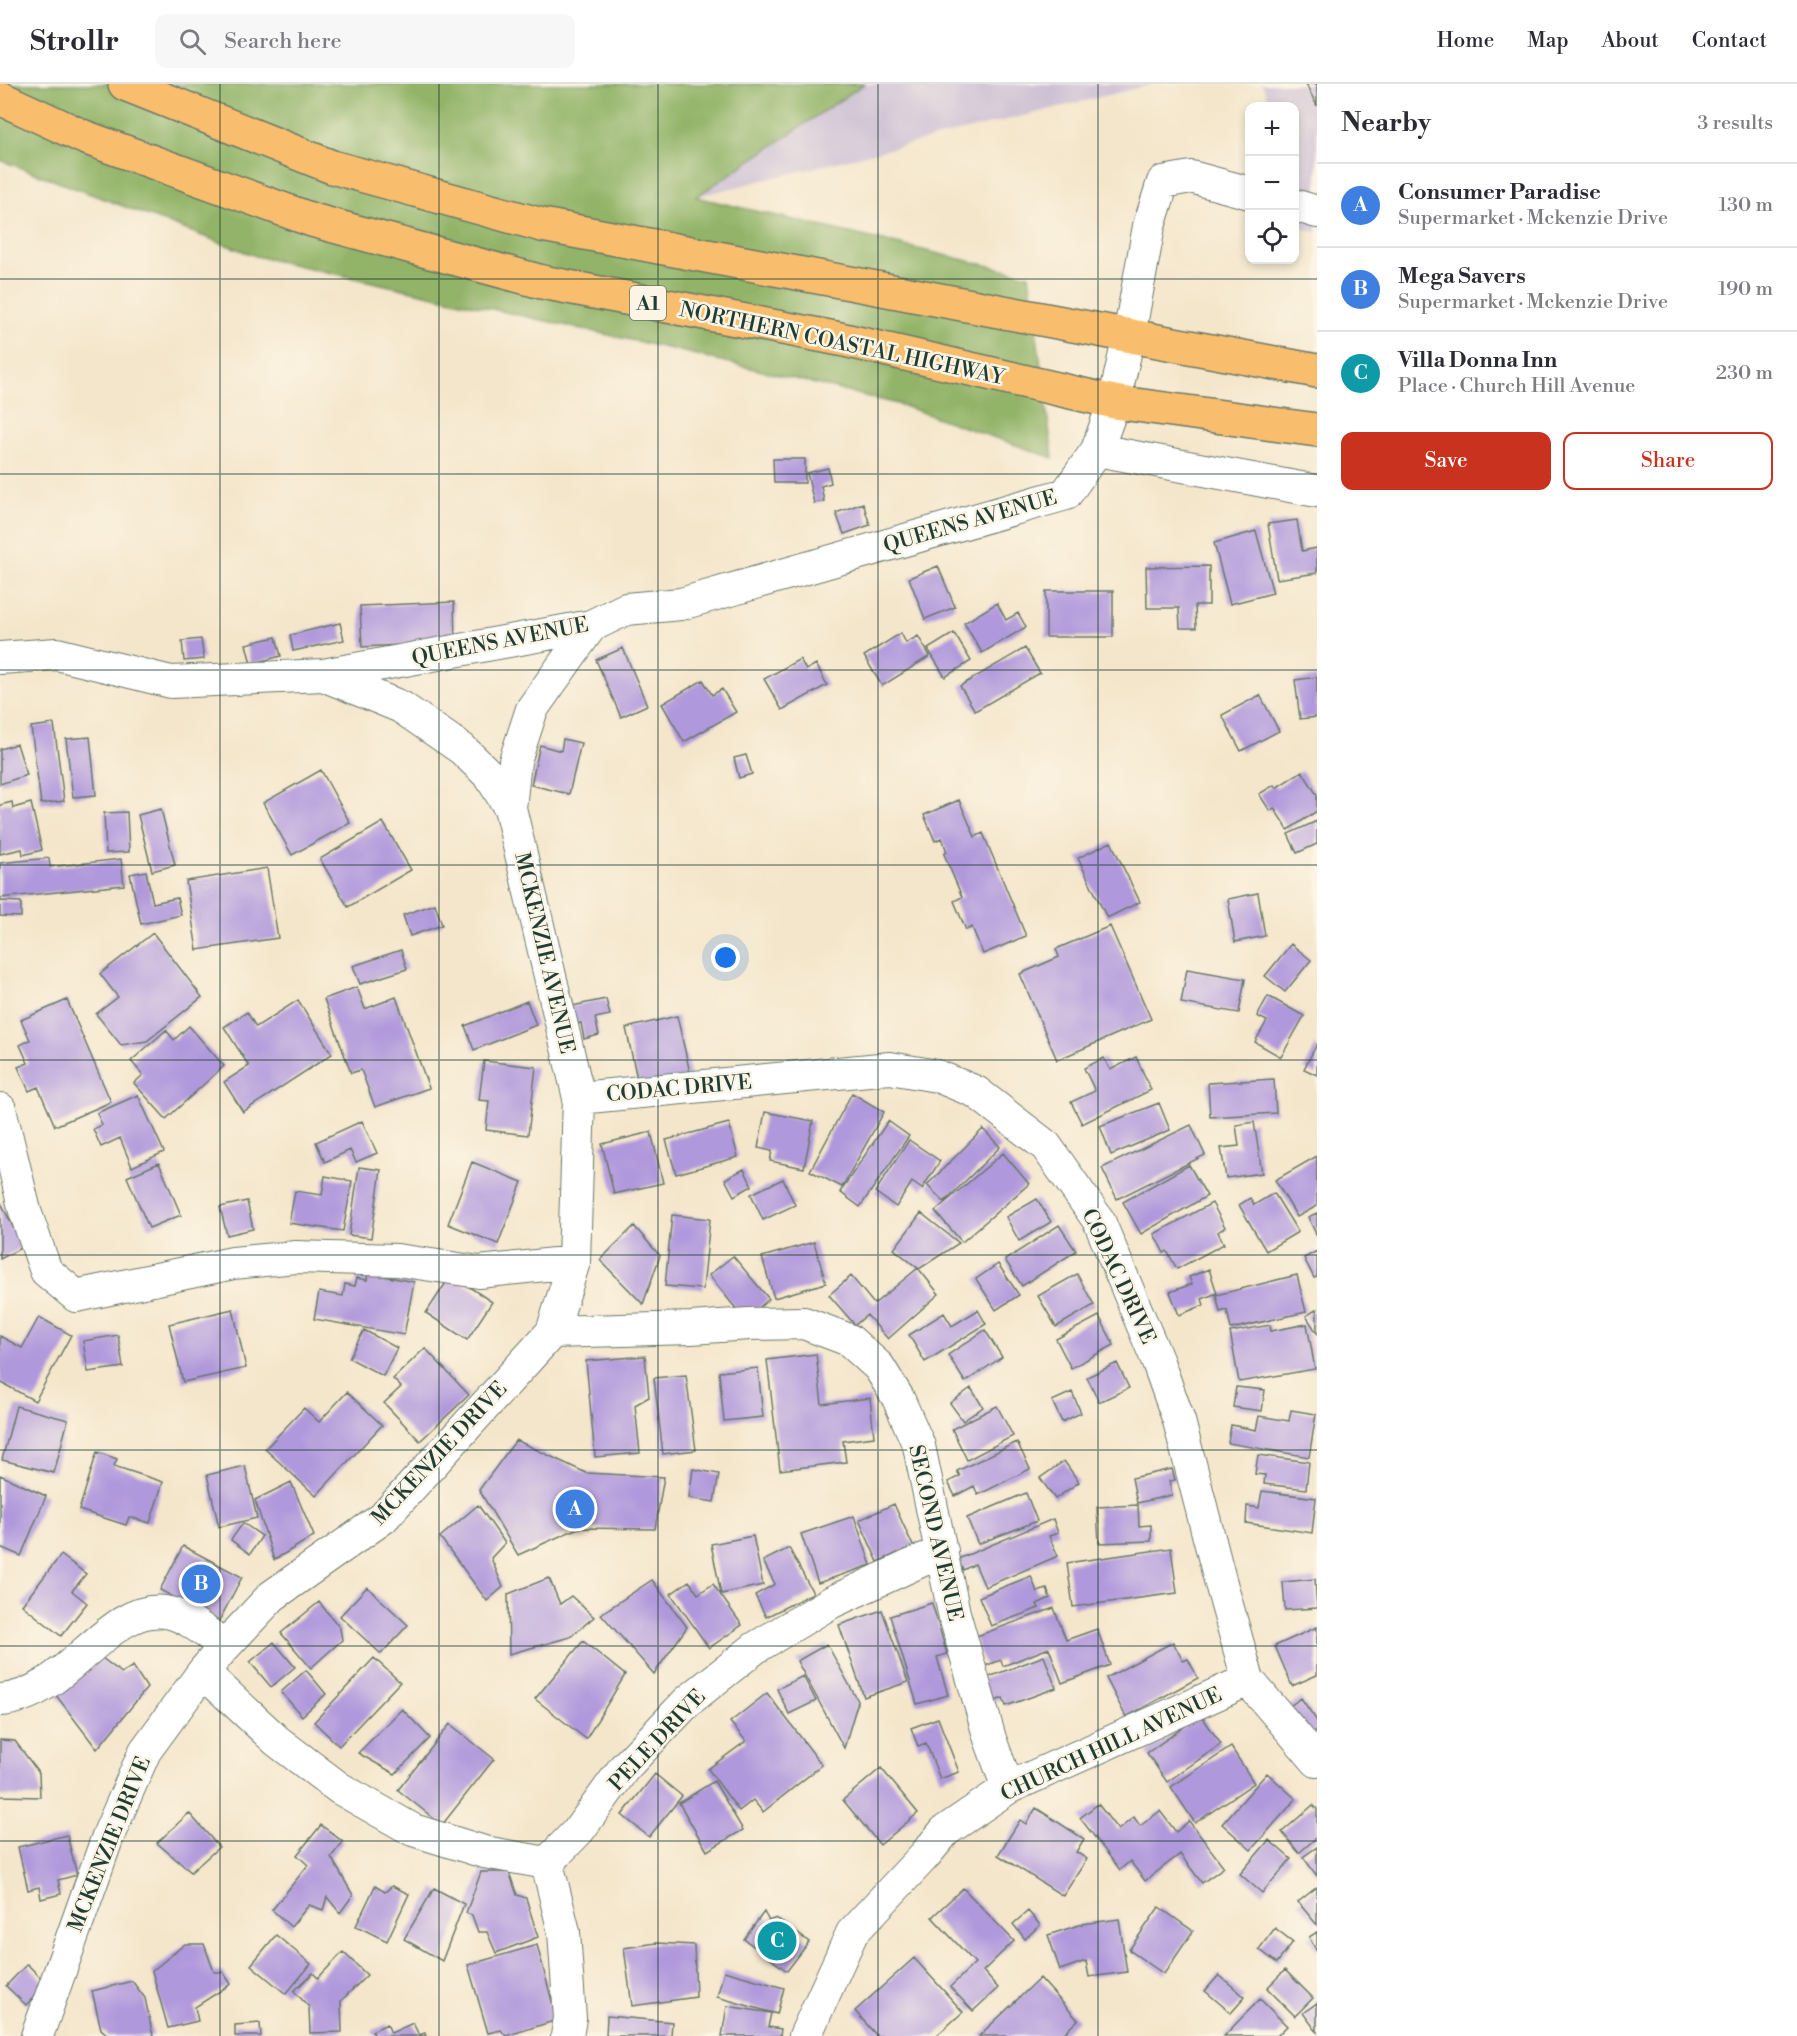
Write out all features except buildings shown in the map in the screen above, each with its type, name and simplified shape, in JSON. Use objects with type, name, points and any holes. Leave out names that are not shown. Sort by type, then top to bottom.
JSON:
[{"type":"highway","points":[[125,84],[332,167],[542,225],[1317,372]]},
{"type":"highway","name":"NORTHERN COASTAL HIGHWAY","points":[[0,98],[84,137],[312,220],[542,282],[840,339],[1114,402],[1317,430]]},
{"type":"street","name":"QUEENS AVENUE","points":[[0,658],[57,654],[171,682],[323,675],[591,626],[626,609],[681,604],[1066,494],[1097,450],[1114,402],[1129,336],[1149,226],[1163,182],[1191,177],[1245,192]]},
{"type":"street","points":[[1299,207],[1317,212]]},
{"type":"street","points":[[1097,450],[1317,491]]},
{"type":"street","name":"MCKENZIE AVENUE","points":[[510,808],[515,760],[532,709],[591,626]]},
{"type":"street","name":"MCKENZIE AVENUE","points":[[323,675],[401,707],[462,749],[490,776],[510,808],[579,1098]]},
{"type":"street","name":"CODAC DRIVE","points":[[579,1098],[890,1068],[938,1076],[976,1092],[1046,1146],[1099,1221],[1158,1362],[1179,1421],[1248,1680],[1317,1761]]},
{"type":"street","name":"MCKENZIE DRIVE","points":[[37,2036],[108,1836],[145,1751],[203,1672],[272,1596],[383,1518],[552,1332],[574,1262],[579,1098]]},
{"type":"street","points":[[0,1109],[25,1211],[46,1271],[76,1296],[233,1263],[296,1257],[397,1260],[479,1272],[574,1262]]},
{"type":"street","name":"SECOND AVENUE","points":[[552,1332],[804,1323],[849,1340],[879,1367],[898,1398],[919,1446],[960,1635],[990,1739],[1008,1788]]},
{"type":"street","name":"PELE DRIVE","points":[[547,1863],[579,1830],[624,1768],[688,1701],[755,1648],[832,1602],[942,1551]]},
{"type":"street","points":[[0,1700],[31,1693],[51,1681],[132,1616],[150,1611],[167,1612],[184,1618],[225,1646]]},
{"type":"street","points":[[203,1672],[278,1741],[339,1788],[413,1830],[484,1852],[547,1863],[564,1932],[570,2018],[567,2036]]},
{"type":"street","name":"CHURCH HILL AVENUE","points":[[805,2036],[852,1933],[926,1855],[945,1831],[1008,1788],[1248,1680]]},
{"type":"shaded area","points":[[864,84],[1153,84],[695,197]]},
{"type":"shaded area","points":[[1261,84],[1317,84],[1317,232],[1302,229],[1299,217],[1299,102],[1268,102]]},
{"type":"green space","points":[[0,84],[864,84],[696,197],[1029,275],[1053,458],[898,404],[680,351],[256,256],[0,160]]},
{"type":"place","name":"Consumer Paradise","points":[[575,1509]]},
{"type":"place","name":"Mega Savers","points":[[201,1584]]},
{"type":"place","name":"Villa Donna Inn","points":[[777,1941]]}]
